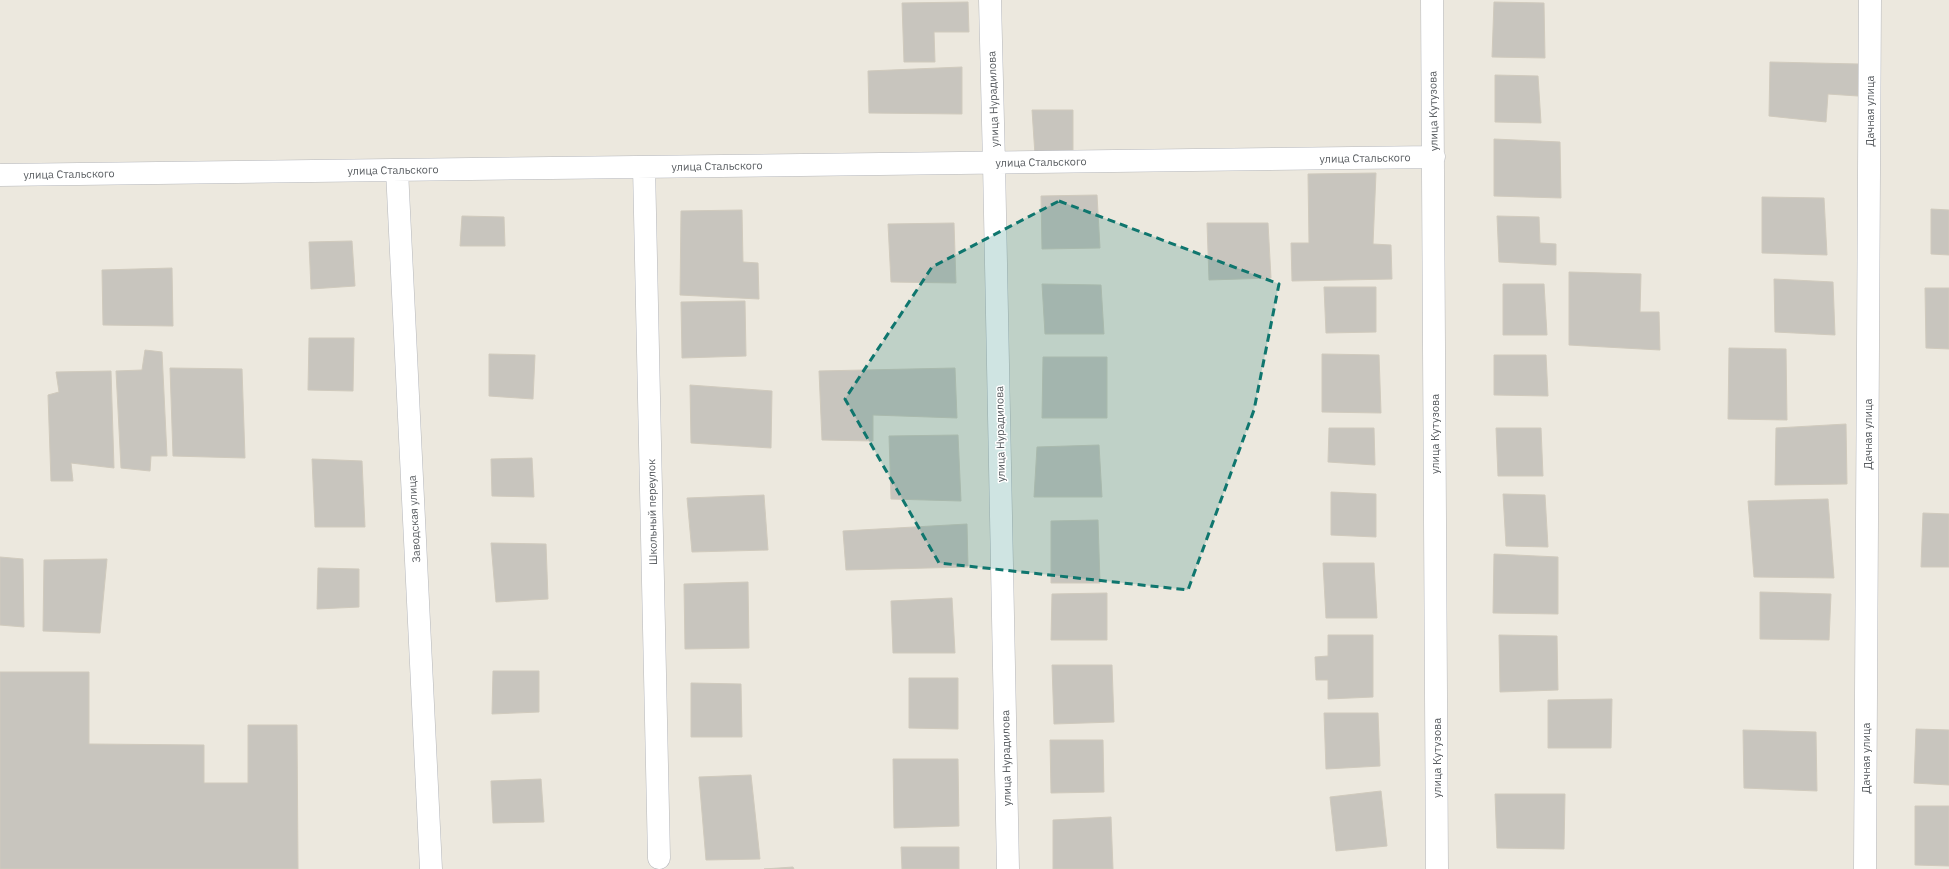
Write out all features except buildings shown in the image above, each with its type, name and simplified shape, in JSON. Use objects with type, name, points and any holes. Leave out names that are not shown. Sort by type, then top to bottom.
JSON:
[{"type":"street","name":"улица Нурадилова","points":[[990,0],[1008,869]]},
{"type":"street","name":"улица Кутузова","points":[[1432,0],[1437,869]]},
{"type":"street","name":"Дачная улица","points":[[1865,869],[1870,0]]},
{"type":"street","name":"улица Стальского","points":[[0,174],[1434,157]]},
{"type":"street","name":"Школьный переулок","points":[[644,167],[659,858]]},
{"type":"street","name":"Заводская улица","points":[[397,170],[431,869]]},
{"type":"highlighted area","points":[[1059,201],[1279,284],[1254,410],[1188,590],[939,563],[845,399],[932,267]]}]
